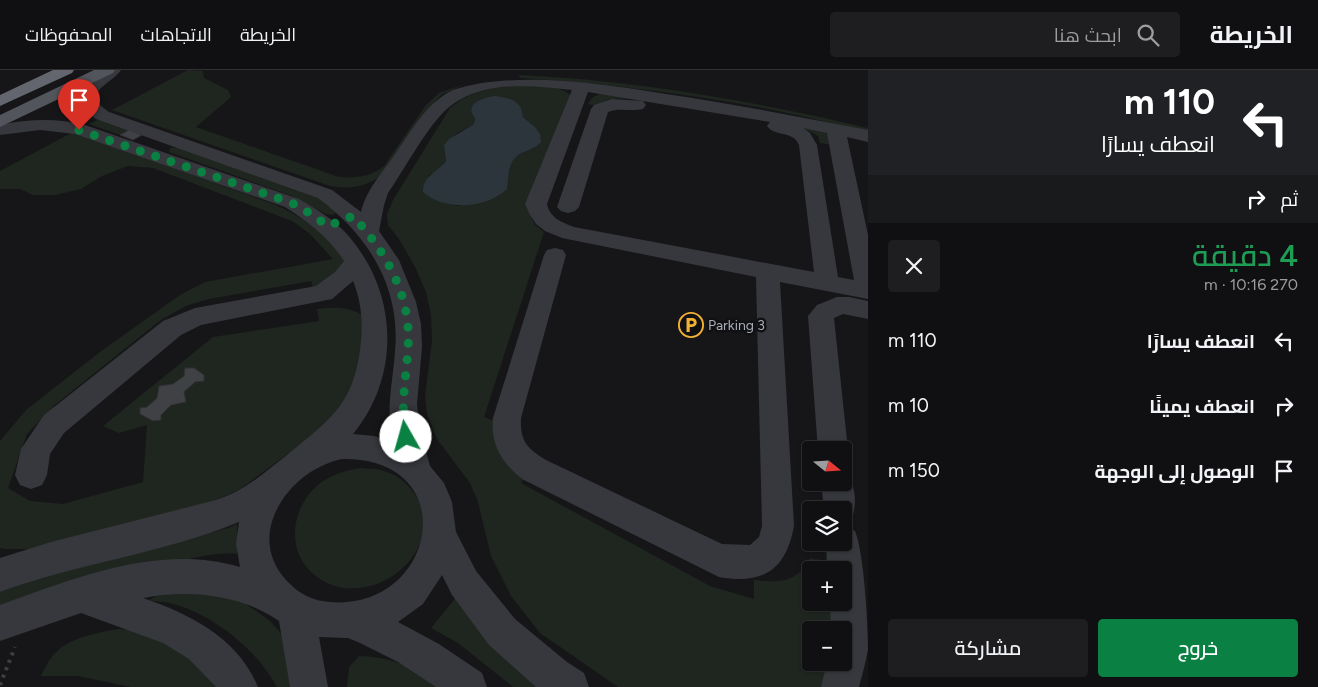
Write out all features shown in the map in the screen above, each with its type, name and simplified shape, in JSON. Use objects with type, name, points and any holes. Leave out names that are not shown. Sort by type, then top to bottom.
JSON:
[{"type":"highway","points":[[0,101],[66,70]]},
{"type":"main road","points":[[0,122],[107,70]]},
{"type":"street","points":[[113,70],[96,82],[90,90],[88,98],[93,108],[106,116],[325,194],[360,224],[385,255],[398,282],[407,312],[409,347],[403,405],[404,426],[417,471]]},
{"type":"street","points":[[325,194],[364,191],[390,175],[432,114],[442,103],[457,94],[498,77],[582,87],[729,109],[868,136]]},
{"type":"street","points":[[582,87],[543,185],[530,197],[528,204],[531,220],[536,225],[560,236],[582,235],[868,291],[836,130]]},
{"type":"street","points":[[568,207],[598,113],[605,106],[621,103],[794,131],[807,140],[827,283]]},
{"type":"street","points":[[0,130],[35,124],[66,126],[150,153],[292,203],[328,226],[344,243],[356,261],[367,285],[374,312],[375,342],[370,375],[362,396],[350,417],[333,437],[310,456],[290,469],[273,486],[260,507],[253,530],[253,554],[261,577],[286,604],[309,687]]},
{"type":"street","points":[[836,130],[868,140]]},
{"type":"street","points":[[150,153],[171,140]]},
{"type":"street","points":[[360,224],[364,191]]},
{"type":"street","points":[[328,226],[360,224]]},
{"type":"street","points":[[555,255],[507,418],[505,429],[507,441],[513,452],[522,462],[542,474],[719,560],[738,564],[755,562],[768,554],[776,541],[777,533],[768,271]]},
{"type":"street","points":[[31,475],[36,449],[54,424],[172,328],[195,317],[323,292],[343,278],[356,261]]},
{"type":"street","points":[[323,292],[350,300],[374,312]]},
{"type":"street","points":[[833,441],[821,316],[828,309],[839,305],[854,306],[868,310]]},
{"type":"street","points":[[0,623],[80,595],[134,582],[184,576],[231,581],[322,620],[350,621],[378,614],[402,599],[421,579],[434,557],[439,533],[438,509],[431,488],[417,471],[400,458],[379,449],[364,447],[333,449],[310,456]]},
{"type":"street","points":[[7,569],[209,518],[232,509],[273,486]]},
{"type":"street","points":[[439,533],[464,583],[502,632],[553,676],[570,687]]},
{"type":"street","points":[[840,687],[850,645],[844,551]]},
{"type":"street","points":[[80,595],[141,615],[189,636],[230,671],[240,687]]},
{"type":"street","points":[[350,621],[380,631],[409,646],[468,687]]},
{"type":"shaded area","points":[[188,70],[203,71],[204,78],[228,90],[231,97],[196,127],[339,177],[363,176],[379,170],[384,166],[426,105],[439,93],[465,84],[441,95],[430,107],[389,169],[382,175],[369,183],[354,187],[338,187],[330,186],[112,110]]},
{"type":"shaded area","points":[[518,76],[653,87],[739,101],[868,128],[868,132],[781,112],[695,96],[521,78]]},
{"type":"shaded area","points":[[513,86],[546,86],[563,90],[573,99],[530,215],[535,225],[544,232],[484,417],[499,423],[530,469],[521,483],[710,586],[754,599],[754,580],[779,581],[793,577],[802,569],[802,611],[850,611],[851,621],[802,621],[802,671],[847,671],[842,687],[618,687],[540,633],[511,596],[491,556],[478,502],[470,483],[437,439],[427,414],[425,396],[432,341],[431,315],[426,292],[415,267],[399,239],[388,225],[387,214],[393,200],[450,108],[464,98],[487,90]],"holes":[[[522,110],[523,117],[535,127],[535,148],[518,155],[512,161],[507,183],[499,196],[456,206],[428,176],[441,168],[446,161],[444,145],[457,133],[474,124],[475,118]]]},
{"type":"shaded area","points":[[608,93],[754,114],[829,133],[833,145],[820,143],[818,136],[811,132],[756,118],[633,99],[611,99],[599,106],[588,104],[596,96]]},
{"type":"shaded area","points":[[494,96],[510,99],[517,103],[523,117],[540,134],[541,142],[514,159],[510,168],[507,189],[488,201],[465,205],[453,205],[442,202],[423,192],[425,182],[446,161],[444,145],[449,139],[474,124],[473,105],[480,100]]},
{"type":"shaded area","points":[[102,118],[129,130],[120,135],[89,124]]},
{"type":"shaded area","points":[[73,132],[276,205],[298,216],[319,230],[337,247],[348,268],[313,288],[311,281],[209,299],[186,306],[161,320],[56,404],[27,434],[8,488],[30,501],[63,504],[143,482],[147,425],[119,433],[103,426],[213,337],[319,321],[317,309],[337,308],[356,312],[368,319],[360,389],[320,430],[240,489],[197,509],[39,549],[5,549],[0,548],[0,441],[26,410],[100,352],[180,295],[205,282],[333,259],[310,234],[292,221],[153,168],[128,166],[102,176],[81,189],[55,195],[33,195],[20,189],[0,189],[0,171]]},
{"type":"shaded area","points":[[178,147],[321,198],[338,211],[333,215],[326,214],[292,196],[169,152],[170,148]]},
{"type":"shaded area","points":[[361,468],[386,471],[405,483],[416,496],[422,512],[424,528],[420,543],[413,556],[403,568],[390,578],[375,585],[359,588],[342,588],[331,585],[316,576],[306,566],[299,554],[295,541],[295,527],[305,500],[313,489],[333,475]]},
{"type":"shaded area","points":[[237,524],[237,554],[205,556],[151,568],[0,612],[0,592],[51,573],[228,528]]},
{"type":"shaded area","points":[[825,551],[844,551],[845,561],[826,561]]},
{"type":"shaded area","points":[[810,558],[826,561],[808,561]]},
{"type":"shaded area","points":[[193,590],[236,597],[269,620],[293,647],[304,687],[277,687],[259,661],[223,628],[209,619],[180,606],[149,600],[157,596]]},
{"type":"shaded area","points":[[458,595],[556,687],[513,687],[458,643],[431,628]]},
{"type":"shaded area","points":[[852,626],[854,645],[852,652]]},
{"type":"shaded area","points":[[118,629],[155,631],[237,687],[131,687],[77,676],[41,676],[51,658],[64,646],[82,637]]},
{"type":"shaded area","points":[[359,656],[384,659],[405,665],[445,687],[347,687],[349,667]]},
{"type":"building","points":[[129,130],[142,135],[133,140],[120,135]]},
{"type":"building","points":[[185,368],[194,368],[204,375],[204,381],[195,382],[184,392],[186,402],[171,405],[161,415],[161,420],[153,421],[140,414],[140,408],[147,407],[157,398],[159,386],[173,384],[184,376]]},
{"type":"place","name":"Parking 3","points":[[691,325]]},
{"type":"route","points":[[79,130],[160,156],[292,203],[328,226],[353,216],[385,255],[398,282],[407,312],[409,347],[403,405],[406,437]]}]
